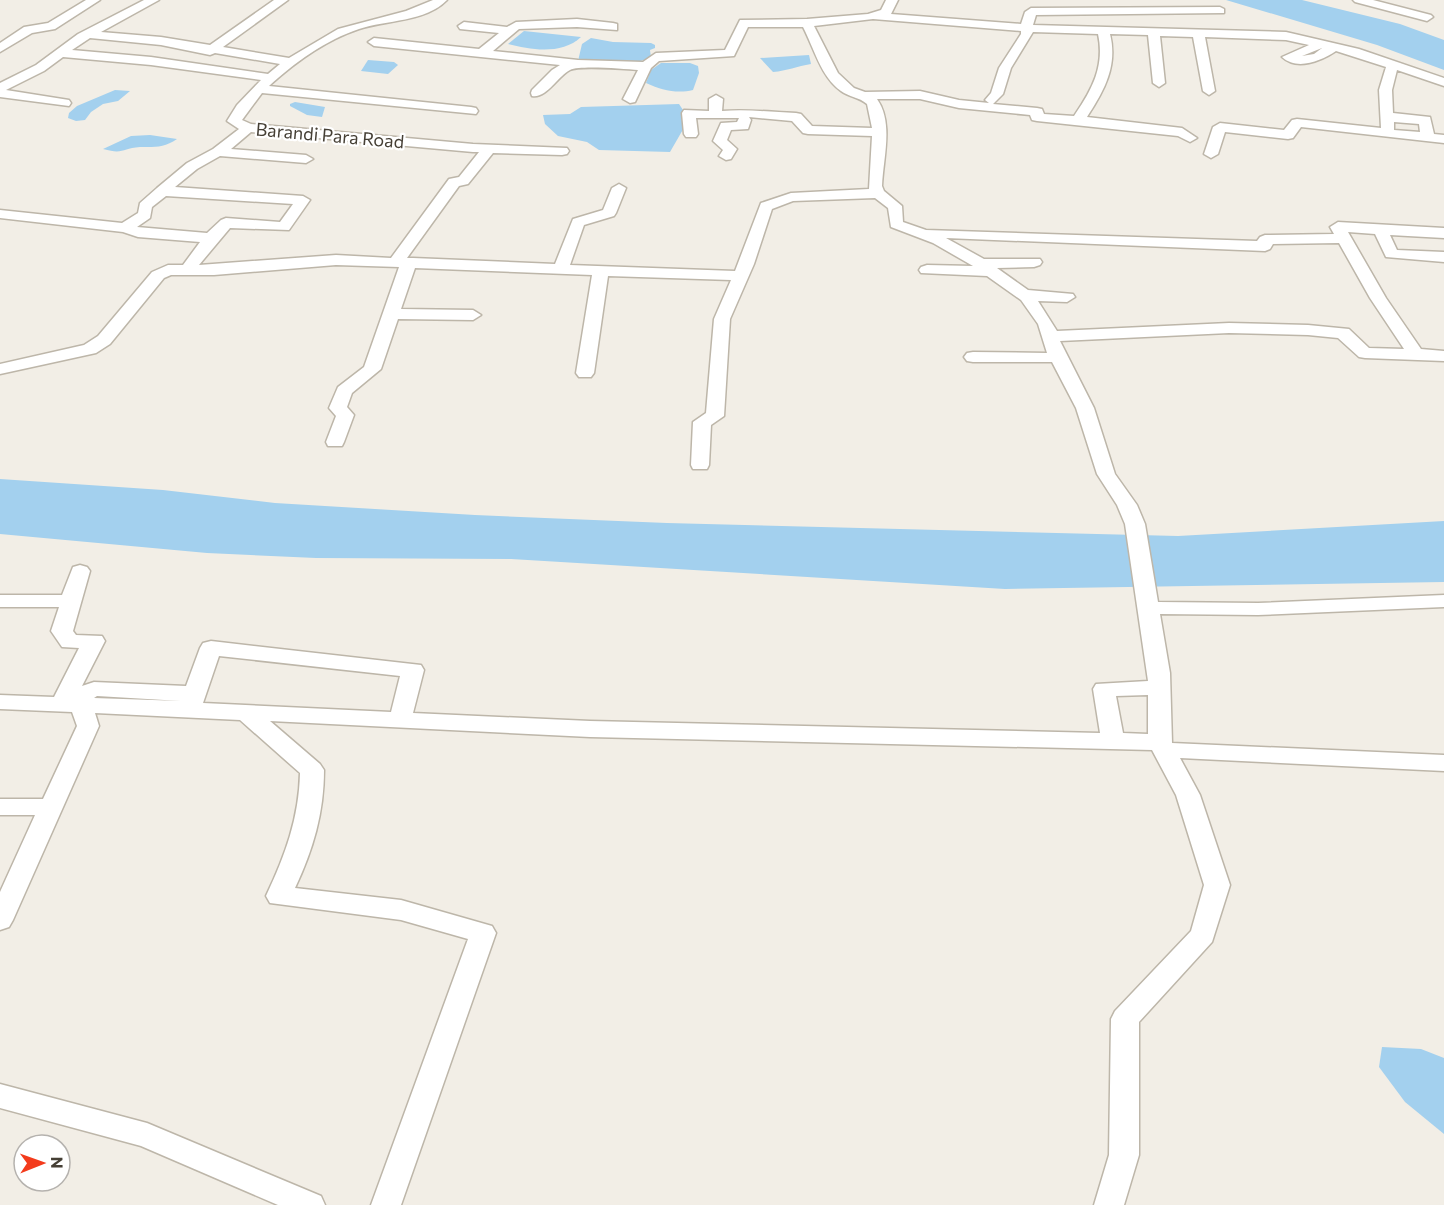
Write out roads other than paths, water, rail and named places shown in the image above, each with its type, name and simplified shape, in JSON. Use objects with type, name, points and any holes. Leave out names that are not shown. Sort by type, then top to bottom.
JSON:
[{"type":"street","points":[[0,48],[28,30],[51,26],[94,0]]},
{"type":"street","points":[[0,88],[28,75],[82,37],[153,0]]},
{"type":"street","points":[[210,51],[282,0]]},
{"type":"street","name":"Barandi Para Road","points":[[441,0],[417,12],[344,30],[290,62],[258,89],[238,111],[234,121],[248,128],[423,144],[562,151]]},
{"type":"street","points":[[878,15],[886,12],[892,0]]},
{"type":"street","points":[[1359,0],[1442,23]]},
{"type":"street","points":[[1413,0],[1427,17]]},
{"type":"street","points":[[992,100],[997,94],[1005,68],[1027,34],[1026,28],[1032,6],[1220,12]]},
{"type":"street","points":[[630,99],[646,66],[658,56],[730,53],[744,23],[807,23],[878,15],[1026,28],[1286,36],[1335,47],[1444,82]]},
{"type":"street","points":[[481,54],[516,26],[577,23],[613,27]]},
{"type":"street","points":[[807,23],[834,75],[846,89],[867,95],[921,95],[957,104],[1037,112],[1037,117],[1182,132],[1190,138]]},
{"type":"street","points":[[464,26],[509,31]]},
{"type":"street","points":[[1082,116],[1106,73],[1107,43],[1103,31]]},
{"type":"street","points":[[1154,32],[1159,82]]},
{"type":"street","points":[[1199,33],[1199,46],[1205,61],[1205,75],[1209,91]]},
{"type":"street","points":[[94,35],[160,41],[210,51],[290,62]]},
{"type":"street","points":[[374,42],[574,63],[646,66]]},
{"type":"street","points":[[1322,44],[1288,57],[1304,60],[1316,59],[1335,47]]},
{"type":"street","points":[[61,53],[151,60],[271,78]]},
{"type":"street","points":[[537,93],[556,73],[574,63]]},
{"type":"street","points":[[1388,134],[1384,89],[1387,77],[1394,65]]},
{"type":"street","points":[[258,89],[471,111]]},
{"type":"street","points":[[0,93],[64,104]]},
{"type":"street","points":[[867,95],[875,105],[879,132],[875,173],[878,193]]},
{"type":"street","points":[[715,115],[716,99]]},
{"type":"street","points":[[423,144],[452,110]]},
{"type":"street","points":[[691,134],[689,112],[796,117],[808,130],[879,132]]},
{"type":"street","points":[[726,156],[730,149],[720,141],[726,126],[743,126],[745,114]]},
{"type":"street","points":[[1387,117],[1425,120],[1428,138]]},
{"type":"street","points":[[1284,135],[1289,134],[1297,123],[1444,139]]},
{"type":"street","points":[[1211,154],[1220,127],[1444,153]]},
{"type":"street","points":[[125,228],[145,215],[145,206],[192,166],[218,152],[248,128]]},
{"type":"street","points":[[335,442],[345,415],[338,408],[341,399],[349,387],[372,369],[391,314],[403,262],[454,182],[463,181],[490,148]]},
{"type":"street","points":[[218,152],[306,159]]},
{"type":"street","points":[[562,265],[578,222],[609,213],[619,188]]},
{"type":"street","points":[[162,191],[303,200],[284,227],[226,223],[211,238],[188,269]]},
{"type":"street","points":[[700,465],[702,422],[715,416],[722,319],[747,264],[755,234],[768,204],[796,196],[878,193],[895,206],[897,225],[922,232],[1265,246],[1265,240],[1343,238]]},
{"type":"street","points":[[0,214],[125,228],[138,232],[211,238]]},
{"type":"street","points":[[1416,354],[1391,318],[1338,227],[1444,233]]},
{"type":"street","points":[[1382,230],[1391,254],[1444,257]]},
{"type":"street","points":[[922,232],[986,268],[1023,295],[1046,324],[1056,353],[1085,408],[1106,474],[1126,505],[1134,524],[1167,746],[1188,795],[1217,885],[1203,935],[1125,1019],[1124,1155],[1109,1205]]},
{"type":"street","points":[[0,369],[90,349],[104,340],[158,275],[168,270],[214,270],[336,260],[740,276]]},
{"type":"street","points":[[927,270],[986,268],[1034,262]]},
{"type":"street","points":[[585,373],[601,270]]},
{"type":"street","points":[[1023,295],[1067,297]]},
{"type":"street","points":[[391,314],[472,315]]},
{"type":"street","points":[[1050,336],[1230,328],[1308,330],[1343,333],[1365,354],[1444,356]]},
{"type":"street","points":[[973,357],[1049,357]]},
{"type":"street","points":[[71,705],[94,641],[70,642],[62,631],[81,571]]},
{"type":"street","points":[[0,601],[71,601]]},
{"type":"street","points":[[1147,601],[1258,609],[1444,601]]},
{"type":"street","points":[[191,702],[211,648],[413,670],[400,720]]},
{"type":"street","points":[[1113,741],[1104,688],[1160,688]]},
{"type":"street","points":[[0,702],[71,705],[191,702],[246,713],[590,729],[1113,741],[1444,764]]},
{"type":"street","points":[[0,920],[88,726],[71,705]]},
{"type":"street","points":[[246,713],[312,770],[313,799],[301,848],[279,896],[401,910],[483,933],[386,1205]]},
{"type":"street","points":[[0,807],[50,807]]},
{"type":"street","points":[[0,1096],[147,1135],[310,1205]]},
{"type":"water","points":[[1226,0],[1302,0],[1400,24],[1444,40],[1444,70],[1377,45]]},
{"type":"water","points":[[524,31],[581,37],[565,47],[546,50],[508,44]]},
{"type":"water","points":[[591,38],[613,42],[651,43],[655,45],[655,48],[650,50],[651,58],[633,63],[578,61],[582,44]]},
{"type":"water","points":[[809,55],[811,64],[773,72],[760,58]]},
{"type":"water","points":[[368,60],[394,62],[398,65],[388,74],[361,71]]},
{"type":"water","points":[[661,63],[690,63],[698,66],[699,73],[693,90],[669,91],[646,83],[651,70]]},
{"type":"water","points":[[115,90],[130,91],[118,101],[103,104],[91,112],[85,120],[76,121],[68,118],[69,113],[77,106]]},
{"type":"water","points":[[295,102],[325,107],[322,117],[307,115],[290,106]]},
{"type":"water","points":[[679,104],[683,110],[681,118],[685,126],[670,152],[599,150],[587,142],[558,136],[545,124],[543,115],[570,114],[581,107]]},
{"type":"water","points":[[150,135],[177,139],[159,146],[119,151],[103,149],[131,136]]},
{"type":"water","points":[[0,479],[163,490],[275,503],[667,523],[1178,536],[1444,521],[1444,582],[1005,589],[511,559],[316,558],[207,553],[0,534]]},
{"type":"water","points":[[1382,1047],[1421,1049],[1444,1058],[1444,1134],[1405,1102],[1379,1067]]}]
